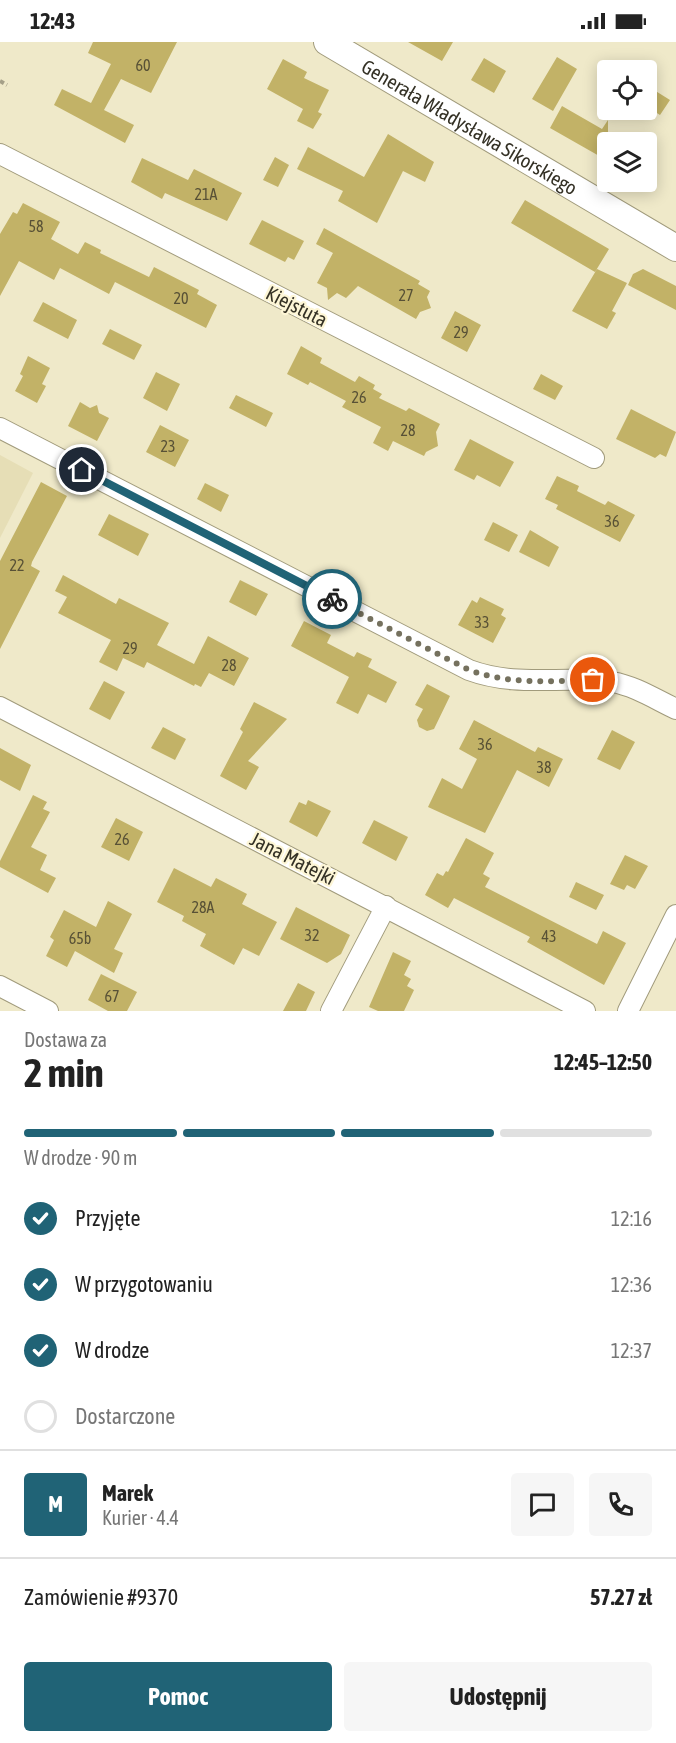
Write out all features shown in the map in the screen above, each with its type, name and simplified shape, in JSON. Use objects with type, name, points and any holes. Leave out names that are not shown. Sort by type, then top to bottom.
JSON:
[{"type":"street","name":"Generała Władysława Sikorskiego","points":[[327,42],[676,248]]},
{"type":"street","name":"Kiejstuta","points":[[0,154],[594,458]]},
{"type":"street","points":[[0,428],[469,670],[512,682],[613,682],[630,686],[676,709]]},
{"type":"street","name":"Jana Matejki","points":[[0,707],[585,1011]]},
{"type":"street","points":[[332,1011],[386,906]]},
{"type":"street","points":[[628,1011],[676,915]]},
{"type":"street","points":[[0,986],[48,1011]]},
{"type":"path","points":[[0,81],[7,85]]},
{"type":"shaded area","points":[[0,455],[33,473],[0,538]]},
{"type":"building","points":[[93,42],[177,42],[151,93],[121,79],[104,110],[134,125],[125,143],[54,105],[62,89],[91,103],[111,64],[88,53]]},
{"type":"building","points":[[408,42],[453,42],[442,61]]},
{"type":"building","points":[[557,57],[577,69],[553,111],[532,99]]},
{"type":"building","points":[[484,58],[506,71],[494,93],[471,80]]},
{"type":"building","points":[[283,59],[307,72],[304,78],[329,90],[318,112],[322,114],[313,129],[297,121],[303,109],[267,89]]},
{"type":"building","points":[[657,92],[670,100],[660,115],[657,113]]},
{"type":"building","points":[[562,106],[602,129],[608,120],[608,132],[597,132],[597,155],[550,128]]},
{"type":"building","points":[[388,134],[434,162],[425,182],[403,171],[377,223],[338,201],[343,191],[297,169],[308,147],[364,177]]},
{"type":"building","points":[[275,157],[289,165],[278,187],[263,180]]},
{"type":"building","points":[[142,158],[188,180],[194,169],[242,193],[227,221],[165,193],[162,199],[131,182]]},
{"type":"building","points":[[525,200],[609,249],[595,272],[511,223]]},
{"type":"building","points":[[23,203],[60,222],[51,239],[78,254],[85,242],[101,250],[100,253],[149,277],[154,267],[199,290],[197,294],[217,305],[206,328],[115,282],[109,294],[60,268],[54,280],[19,261],[0,296],[0,234],[13,212],[17,214]]},
{"type":"building","points":[[262,220],[304,241],[294,260],[288,257],[285,262],[249,244]]},
{"type":"building","points":[[324,228],[420,281],[418,284],[430,291],[427,297],[431,308],[420,312],[416,319],[358,286],[346,298],[337,293],[328,300],[327,288],[317,283],[333,253],[316,244]]},
{"type":"building","points":[[597,269],[627,283],[612,311],[616,313],[607,329],[572,311]]},
{"type":"building","points":[[643,269],[676,286],[676,310],[628,285],[633,274]]},
{"type":"building","points":[[43,302],[77,320],[68,339],[33,321]]},
{"type":"building","points":[[455,311],[481,325],[467,352],[441,338]]},
{"type":"building","points":[[110,329],[142,345],[134,360],[102,344]]},
{"type":"building","points":[[301,346],[322,358],[320,363],[355,382],[359,376],[375,385],[373,389],[382,394],[379,398],[406,411],[409,408],[440,424],[436,432],[438,446],[426,452],[424,456],[393,441],[388,451],[373,443],[381,427],[342,407],[346,401],[310,382],[308,385],[287,374]]},
{"type":"building","points":[[28,356],[50,368],[42,384],[46,386],[37,403],[15,391],[23,376],[20,374]]},
{"type":"building","points":[[156,372],[180,384],[167,411],[143,398]]},
{"type":"building","points":[[541,374],[563,386],[555,400],[533,389]]},
{"type":"building","points":[[236,395],[273,413],[266,427],[229,408]]},
{"type":"building","points":[[80,402],[90,408],[97,405],[99,413],[109,418],[97,441],[68,426]]},
{"type":"building","points":[[631,409],[676,432],[666,457],[660,454],[655,458],[616,439]]},
{"type":"building","points":[[160,425],[189,440],[175,467],[146,452]]},
{"type":"building","points":[[470,439],[514,462],[500,487],[477,475],[474,480],[454,470]]},
{"type":"building","points":[[557,476],[579,486],[577,491],[605,505],[608,501],[635,515],[620,542],[556,509],[558,505],[545,499]]},
{"type":"building","points":[[41,482],[67,496],[32,562],[31,566],[40,571],[0,649],[0,561]]},
{"type":"building","points":[[205,483],[229,495],[221,512],[197,499]]},
{"type":"building","points":[[109,514],[149,534],[138,556],[98,535]]},
{"type":"building","points":[[493,522],[518,535],[509,552],[484,540]]},
{"type":"building","points":[[530,530],[559,547],[549,567],[519,552]]},
{"type":"building","points":[[63,575],[116,604],[119,598],[169,623],[157,645],[194,664],[208,636],[249,658],[234,686],[209,673],[201,687],[195,684],[194,686],[147,662],[144,668],[123,658],[117,671],[99,662],[111,640],[58,613],[67,597],[55,591]]},
{"type":"building","points":[[240,580],[268,594],[256,616],[229,602]]},
{"type":"building","points":[[480,597],[504,609],[501,615],[506,618],[493,643],[458,625],[472,600],[477,603]]},
{"type":"building","points":[[304,621],[331,635],[327,643],[354,657],[357,652],[372,659],[368,667],[397,682],[386,703],[368,694],[358,714],[336,703],[349,677],[291,646]]},
{"type":"building","points":[[104,681],[125,692],[110,720],[89,709]]},
{"type":"building","points":[[427,684],[450,696],[434,729],[427,731],[419,727],[417,720],[423,709],[415,705]]},
{"type":"building","points":[[254,702],[287,719],[248,761],[259,767],[246,790],[220,776],[243,732],[240,729]]},
{"type":"building","points":[[474,720],[535,752],[538,747],[563,759],[549,787],[517,770],[485,833],[428,807],[442,778],[462,789],[477,759],[459,749]]},
{"type":"building","points":[[163,727],[186,739],[175,760],[151,748]]},
{"type":"building","points":[[612,730],[635,742],[620,770],[597,759]]},
{"type":"building","points":[[0,748],[31,765],[20,791],[0,780]]},
{"type":"building","points":[[33,795],[47,802],[43,809],[50,812],[31,847],[47,855],[40,870],[56,878],[48,893],[0,867],[0,861]]},
{"type":"building","points":[[308,800],[331,811],[317,837],[289,822],[299,802],[306,805]]},
{"type":"building","points":[[116,818],[143,832],[129,861],[101,847]]},
{"type":"building","points":[[374,820],[408,837],[396,861],[362,843]]},
{"type":"building","points":[[466,838],[494,853],[483,874],[490,878],[485,887],[597,944],[603,931],[626,943],[604,985],[527,942],[530,937],[454,898],[448,908],[425,895],[437,873],[443,876],[446,871],[448,872]]},
{"type":"building","points":[[625,855],[648,866],[635,889],[627,885],[624,890],[610,884]]},
{"type":"building","points":[[174,868],[211,887],[216,878],[247,894],[242,904],[277,922],[259,956],[243,948],[234,965],[200,946],[206,934],[182,921],[184,916],[157,902]]},
{"type":"building","points":[[576,882],[604,895],[596,910],[569,897]]},
{"type":"building","points":[[108,901],[132,914],[114,949],[123,953],[114,973],[75,951],[67,967],[46,956],[54,940],[50,937],[64,910],[96,927]]},
{"type":"building","points":[[296,907],[350,935],[341,954],[327,963],[280,939]]},
{"type":"building","points":[[393,952],[411,961],[404,975],[411,979],[407,986],[414,990],[404,1011],[378,1011],[369,1007]]},
{"type":"building","points":[[101,974],[137,992],[127,1011],[108,1011],[88,1000]]},
{"type":"building","points":[[298,983],[315,992],[306,1011],[283,1011]]},
{"type":"way so far","points":[[332,599],[469,670],[490,678],[512,682],[593,680]]},
{"type":"route","points":[[82,470],[332,599]]}]
